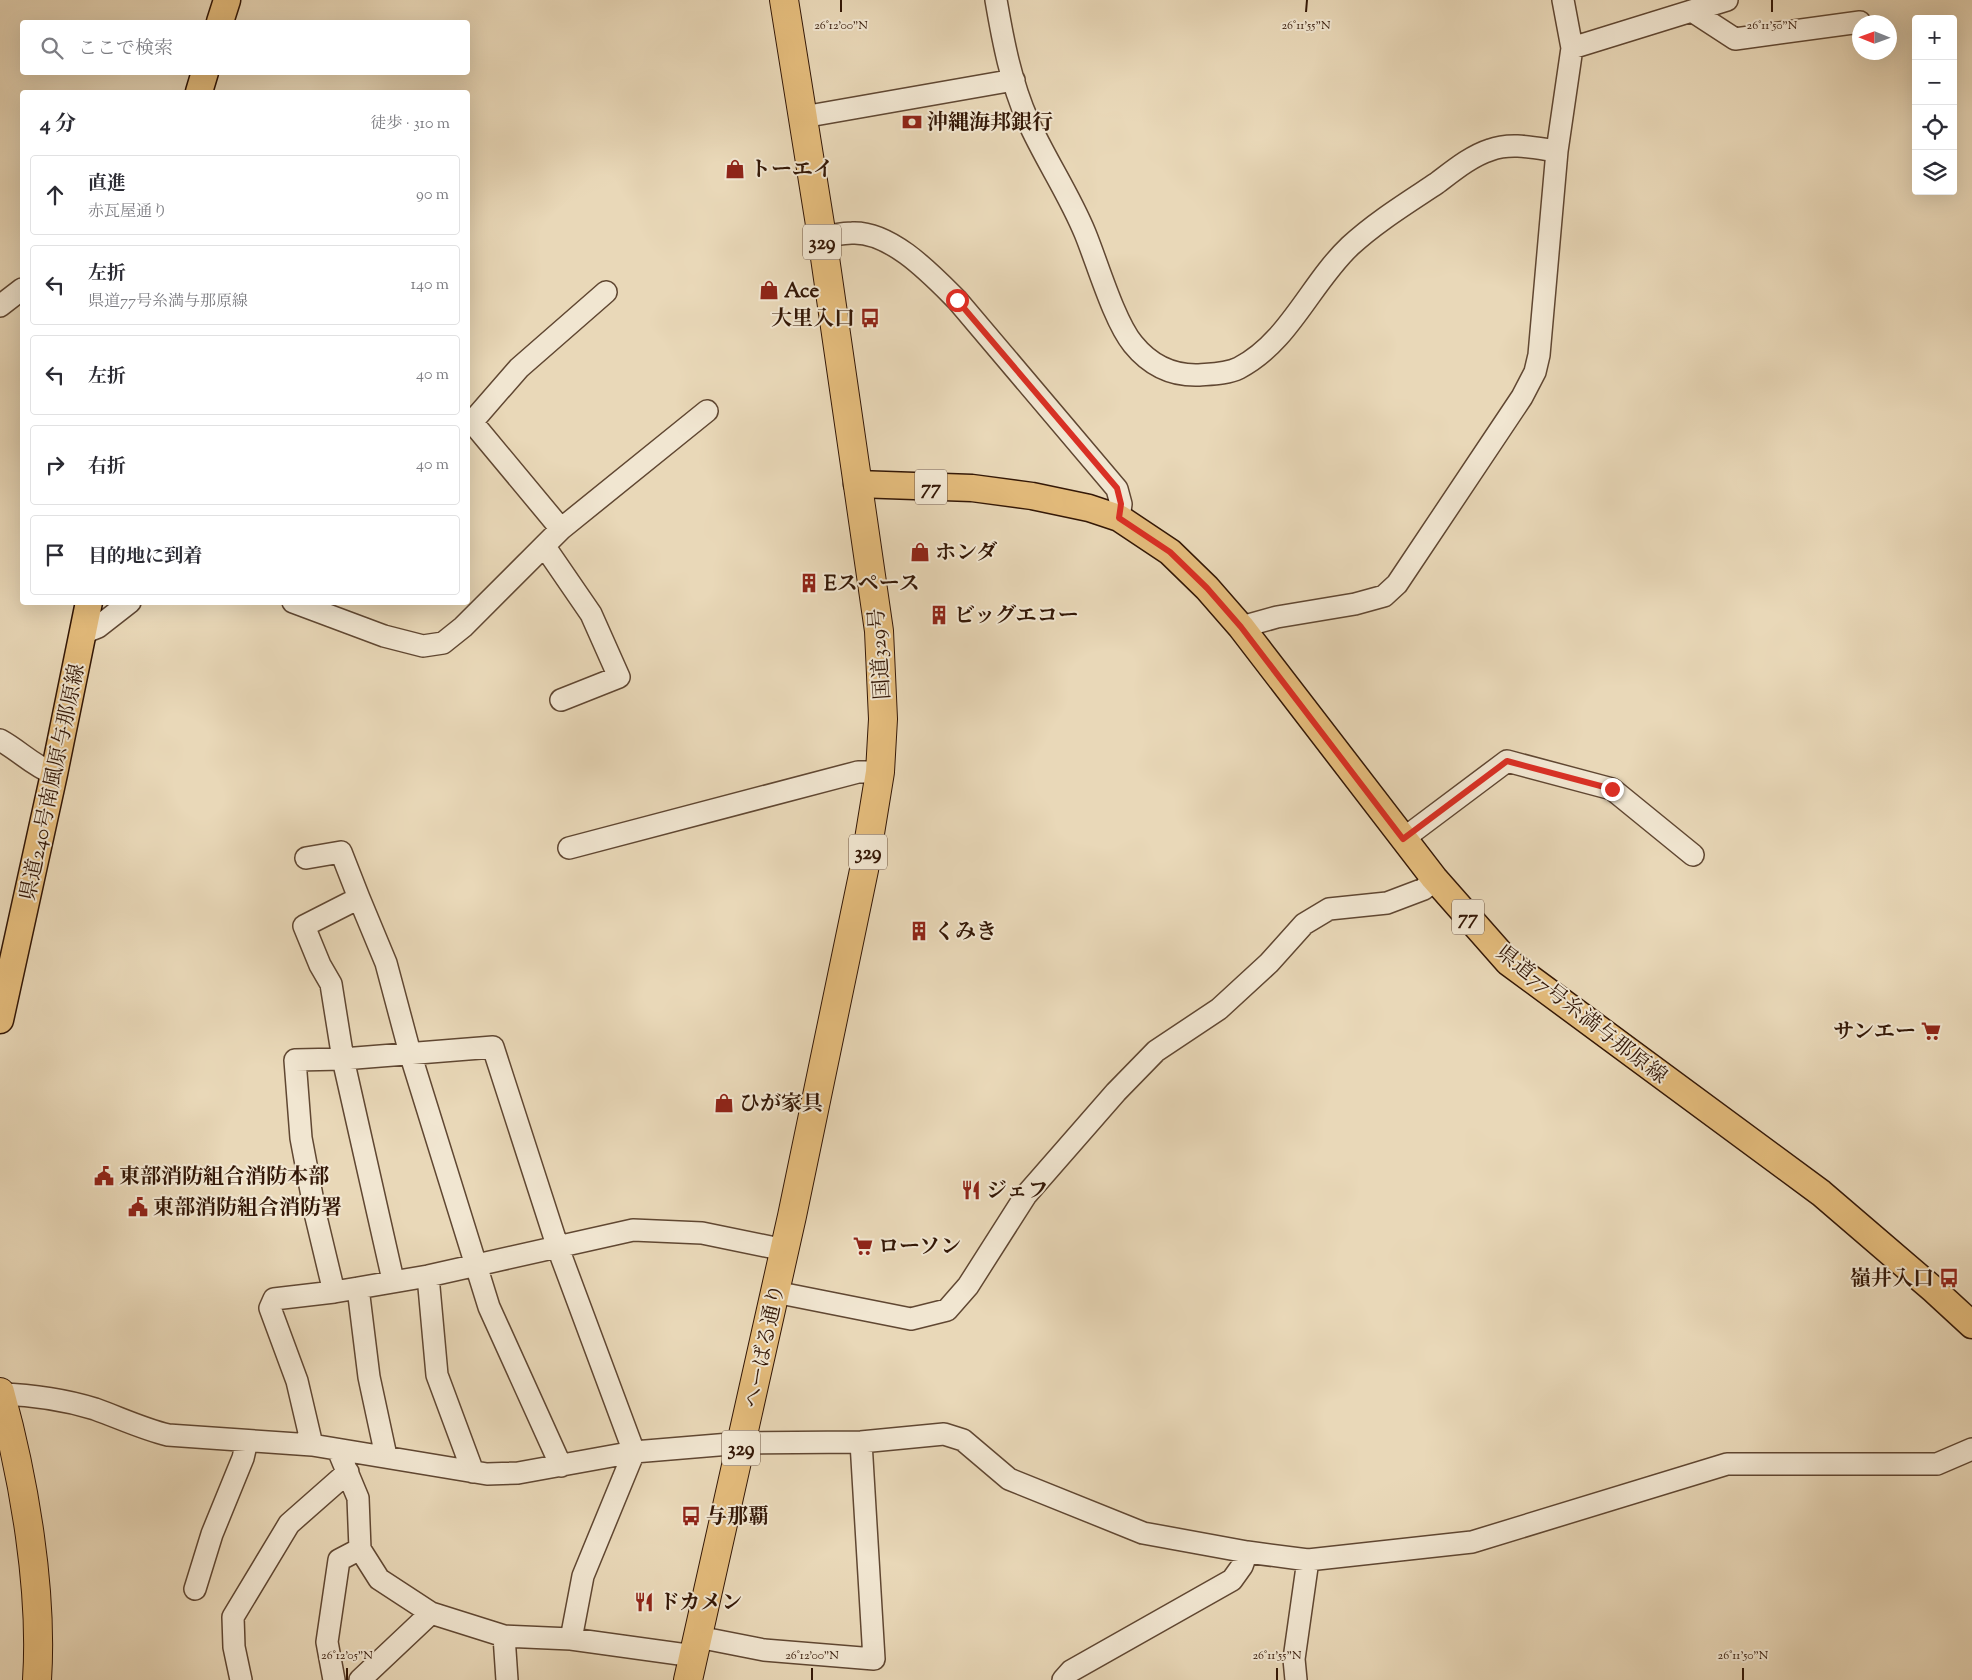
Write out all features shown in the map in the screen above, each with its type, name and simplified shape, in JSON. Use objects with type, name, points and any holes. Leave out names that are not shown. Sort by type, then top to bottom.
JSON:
[{"type":"highway","name":"国道329号","points":[[784,0],[822,237],[879,631],[883,719],[880,772],[864,870],[792,1216]]},
{"type":"highway","name":"へーばる通り","points":[[693,1658],[792,1216]]},
{"type":"highway","points":[[0,1393],[24,1504],[35,1588],[37,1680]]},
{"type":"main road","points":[[221,20],[227,0]]},
{"type":"main road","points":[[199,90],[204,75]]},
{"type":"main road","name":"県道77号糸満与那原線","points":[[857,484],[972,488],[1089,508],[1119,518],[1170,552],[1207,588],[1241,627],[1434,878],[1508,962],[1821,1193],[1972,1325]]},
{"type":"main road","name":"県道240号南風原与那原線","points":[[0,1020],[54,774],[88,605]]},
{"type":"street","points":[[996,0],[1003,40],[1029,123],[1080,221],[1118,318],[1131,342],[1143,355],[1162,370],[1190,375],[1219,374],[1238,369],[1275,340],[1348,248],[1372,227],[1469,160],[1490,149],[1513,146],[1556,151]]},
{"type":"street","points":[[1241,627],[1277,617],[1355,604],[1384,596],[1397,584],[1516,405],[1535,372],[1539,355],[1556,151],[1572,48],[1563,0]]},
{"type":"street","points":[[1572,48],[1727,0]]},
{"type":"street","points":[[1692,11],[1735,39],[1852,23]]},
{"type":"street","points":[[803,117],[1014,80]]},
{"type":"street","points":[[822,237],[853,232],[870,235],[906,254],[928,271],[957,300],[1117,488],[1121,504],[1119,518]]},
{"type":"street","points":[[0,306],[20,291]]},
{"type":"street","points":[[470,421],[519,368],[606,292]]},
{"type":"street","points":[[300,605],[384,636],[423,646],[443,643],[463,627],[561,529],[708,411]]},
{"type":"street","points":[[470,423],[561,529]]},
{"type":"street","points":[[545,547],[591,614],[619,677],[561,700]]},
{"type":"street","points":[[82,633],[98,627],[126,605]]},
{"type":"street","points":[[0,740],[16,749],[36,767],[54,774]]},
{"type":"street","points":[[1403,839],[1507,761],[1612,789],[1693,855]]},
{"type":"street","points":[[569,848],[858,772],[880,772]]},
{"type":"street","points":[[306,858],[341,852],[386,963],[410,1053],[488,1307],[561,1466]]},
{"type":"street","points":[[775,1292],[911,1319],[947,1310],[968,1286],[1026,1195],[1156,1051],[1219,1009],[1269,963],[1304,924],[1329,909],[1387,903],[1424,889],[1434,878]]},
{"type":"street","points":[[359,898],[304,926],[320,965],[331,984],[343,1059],[393,1280]]},
{"type":"street","points":[[334,1292],[300,1138],[295,1060],[343,1059],[493,1047],[558,1248],[634,1452],[583,1576],[571,1639]]},
{"type":"street","points":[[312,1446],[297,1381],[270,1308],[274,1299],[334,1292],[393,1280],[428,1276],[633,1230],[702,1233],[785,1250]]},
{"type":"street","points":[[428,1276],[437,1374],[473,1472]]},
{"type":"street","points":[[358,1288],[369,1377],[386,1456]]},
{"type":"street","points":[[0,1393],[94,1409],[146,1430],[168,1435],[312,1446],[386,1456],[473,1472],[518,1473],[634,1452],[742,1443],[861,1442],[944,1434],[962,1440],[1009,1479],[1143,1533],[1247,1552],[1308,1560],[1472,1542],[1727,1464],[1937,1464],[1972,1449]]},
{"type":"street","points":[[195,1589],[212,1534],[243,1458],[247,1441]]},
{"type":"street","points":[[338,1450],[358,1498],[360,1549],[379,1579],[431,1614],[504,1636],[571,1639],[693,1658],[764,1650],[874,1659],[861,1442]]},
{"type":"street","points":[[241,1680],[234,1647],[232,1617],[289,1524],[348,1472]]},
{"type":"street","points":[[334,1680],[327,1642],[339,1560],[360,1549]]},
{"type":"street","points":[[1063,1680],[1071,1671],[1232,1580],[1242,1566],[1247,1552]]},
{"type":"street","points":[[1296,1680],[1294,1659],[1308,1560]]},
{"type":"street","points":[[360,1680],[431,1614]]},
{"type":"street","points":[[504,1636],[507,1680]]},
{"type":"place","name":"沖縄海邦銀行","points":[[912,122]]},
{"type":"place","name":"トーエイ","points":[[735,169]]},
{"type":"place","name":"Ace","points":[[769,290]]},
{"type":"place","name":"大里入口","points":[[870,318]]},
{"type":"place","name":"ホンダ","points":[[920,552]]},
{"type":"place","name":"Eスペース","points":[[809,583]]},
{"type":"place","name":"ビッグエコー","points":[[939,615]]},
{"type":"place","name":"くみき","points":[[919,931]]},
{"type":"place","name":"サンエー","points":[[1931,1031]]},
{"type":"place","name":"ひが家具","points":[[724,1103]]},
{"type":"place","name":"東部消防組合消防本部","points":[[104,1176]]},
{"type":"place","name":"ジェフ","points":[[971,1190]]},
{"type":"place","name":"東部消防組合消防署","points":[[138,1207]]},
{"type":"place","name":"ローソン","points":[[863,1246]]},
{"type":"place","name":"嶺井入口","points":[[1949,1278]]},
{"type":"place","name":"与那覇","points":[[691,1516]]},
{"type":"place","name":"ドカメン","points":[[644,1602]]},
{"type":"route","points":[[957,300],[1117,488],[1121,504],[1119,518],[1170,552],[1207,588],[1241,627],[1403,839],[1507,761],[1612,789]]}]
